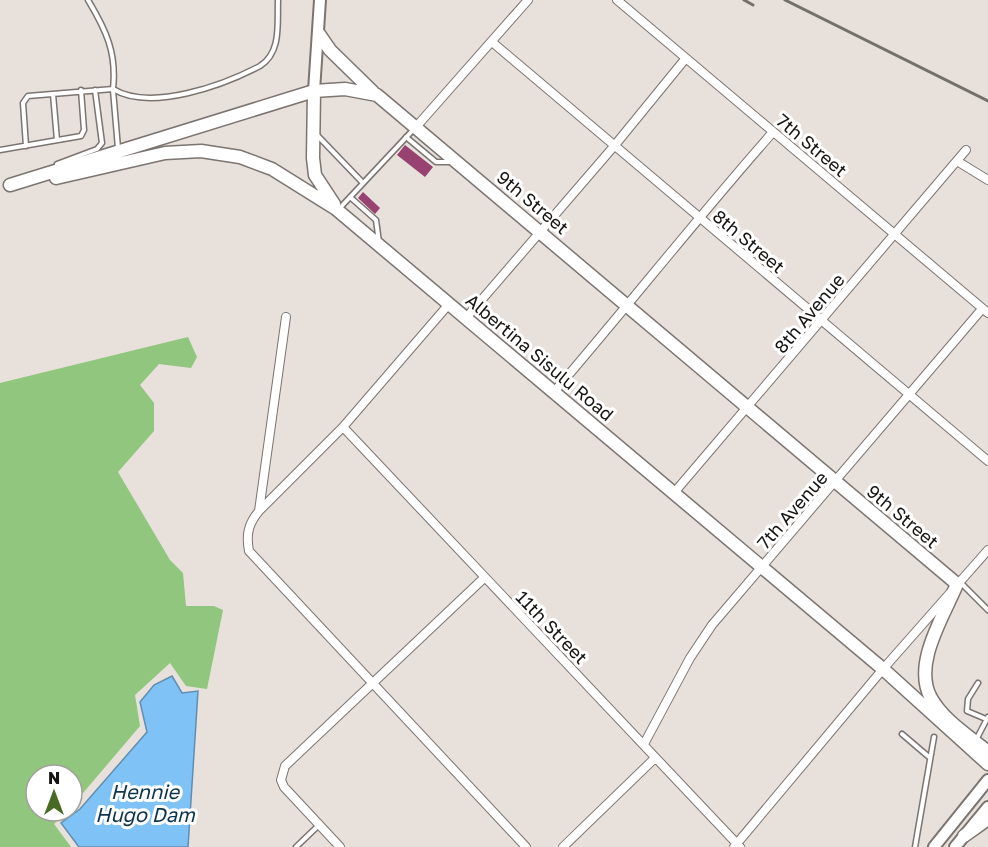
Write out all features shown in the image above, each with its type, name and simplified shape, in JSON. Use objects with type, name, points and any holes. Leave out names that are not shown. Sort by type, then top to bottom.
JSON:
[{"type":"main road","points":[[319,34],[330,50],[377,95]]},
{"type":"main road","name":"9th Street","points":[[4,187],[314,91],[345,88],[377,95],[835,483],[958,583]]},
{"type":"main road","points":[[314,91],[315,175],[337,210]]},
{"type":"main road","name":"Albertina Sisulu Road","points":[[4,187],[177,151],[228,154],[272,169],[337,210],[883,669],[988,764]]},
{"type":"main road","points":[[958,583],[928,652],[927,688],[937,707],[988,752]]},
{"type":"main road","points":[[964,836],[988,819]]},
{"type":"street","points":[[314,91],[320,0]]},
{"type":"street","points":[[416,127],[528,0]]},
{"type":"street","name":"7th Street","points":[[617,0],[985,311]]},
{"type":"street","name":"8th Street","points":[[492,42],[615,145],[697,218],[988,461]]},
{"type":"street","points":[[466,318],[615,145],[686,58]]},
{"type":"street","points":[[554,392],[628,306],[697,218],[773,132]]},
{"type":"street","name":"8th Avenue","points":[[673,494],[966,150]]},
{"type":"street","points":[[957,161],[988,180]]},
{"type":"street","points":[[449,304],[342,427],[259,511],[247,532],[249,551],[526,847]]},
{"type":"street","name":"7th Avenue","points":[[644,744],[704,636],[909,395],[985,311]]},
{"type":"street","points":[[259,511],[286,317]]},
{"type":"street","name":"11th Street","points":[[342,427],[644,744],[654,759],[737,846]]},
{"type":"street","points":[[737,846],[883,669],[988,550]]},
{"type":"street","points":[[340,847],[284,787],[281,780],[285,766],[484,578]]},
{"type":"street","points":[[563,847],[654,759]]},
{"type":"street","points":[[934,847],[988,780]]},
{"type":"street","points":[[955,847],[988,807]]},
{"type":"lane","points":[[88,0],[112,49],[115,69],[113,89],[118,165]]},
{"type":"lane","points":[[26,146],[24,99],[28,96],[113,89],[140,97],[180,97],[260,66],[267,61],[276,45],[278,0]]},
{"type":"lane","points":[[0,150],[84,134],[81,90]]},
{"type":"lane","points":[[4,187],[100,146],[103,139],[95,90]]},
{"type":"lane","points":[[52,93],[57,140]]},
{"type":"lane","points":[[337,210],[416,127]]},
{"type":"lane","points":[[313,133],[328,144],[363,183]]},
{"type":"lane","points":[[406,137],[436,162],[456,161]]},
{"type":"lane","points":[[350,197],[376,220],[380,246]]},
{"type":"lane","points":[[958,583],[988,610]]},
{"type":"lane","points":[[975,741],[987,718],[967,711],[968,699],[978,683]]},
{"type":"lane","points":[[902,735],[930,757]]},
{"type":"lane","points":[[915,847],[934,737]]},
{"type":"lane","points":[[296,847],[319,825]]},
{"type":"green space","points":[[188,337],[197,357],[191,368],[159,364],[140,385],[154,403],[154,431],[118,472],[170,560],[183,573],[186,606],[214,606],[223,610],[207,689],[186,686],[170,663],[135,695],[140,726],[84,792],[84,763],[24,763],[24,823],[55,823],[71,847],[0,847],[0,383]]},
{"type":"water","name":"Hennie Hugo Dam","points":[[172,676],[182,693],[198,691],[188,847],[79,847],[61,823],[84,823],[84,804],[147,732],[140,702],[154,685]]},
{"type":"building","points":[[405,145],[433,167],[425,177],[397,155]]},
{"type":"building","points":[[363,192],[380,208],[375,214],[358,198]]},
{"type":"railway","points":[[744,0],[753,5]]},
{"type":"railway","points":[[785,0],[988,101]]}]
